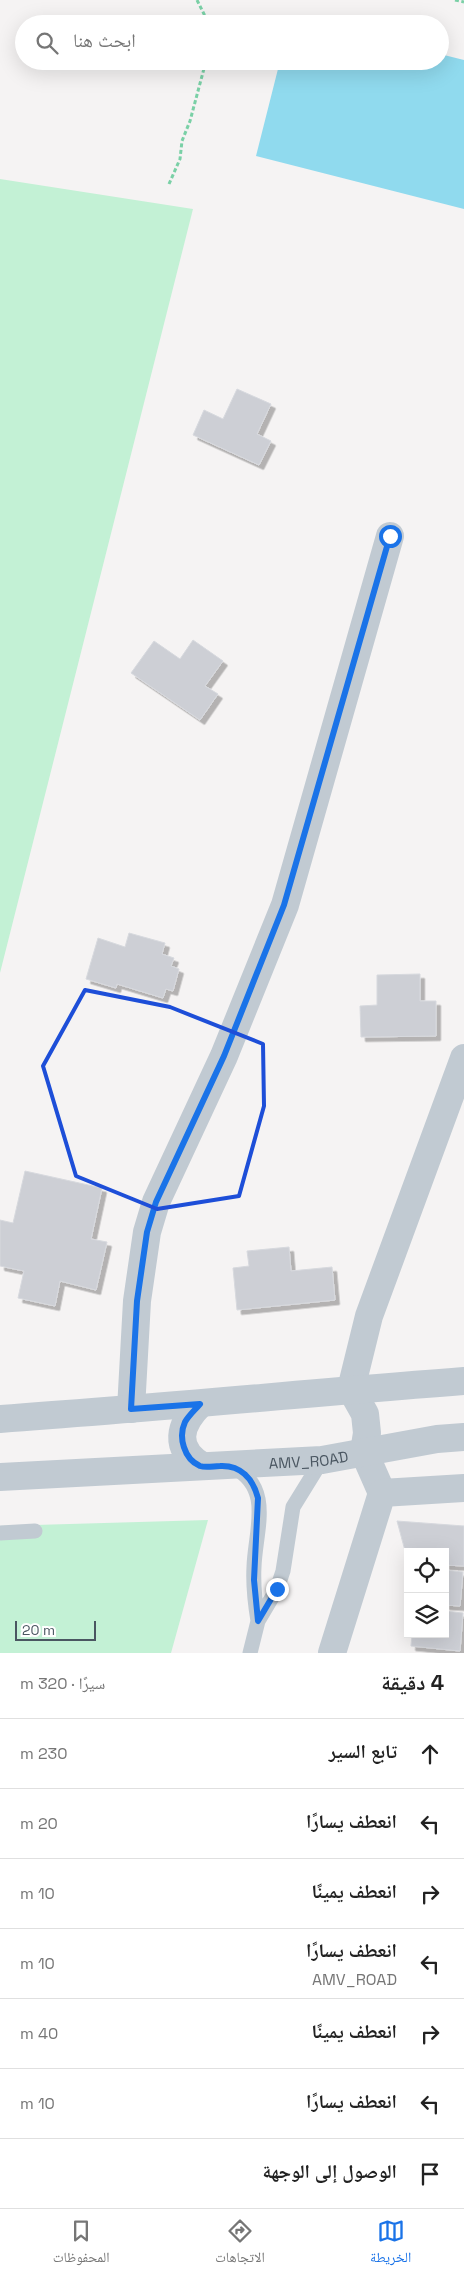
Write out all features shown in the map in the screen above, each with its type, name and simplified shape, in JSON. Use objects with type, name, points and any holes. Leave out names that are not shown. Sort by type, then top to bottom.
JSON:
[{"type":"street","points":[[131,1409],[137,1301],[144,1250],[156,1202],[224,1056],[284,905],[390,536]]},
{"type":"street","points":[[332,1653],[382,1493],[364,1452],[367,1433],[365,1414],[350,1389],[369,1316],[464,1058]]},
{"type":"street","points":[[0,1419],[464,1381]]},
{"type":"street","points":[[200,1404],[186,1421],[182,1442],[193,1461],[202,1466]]},
{"type":"street","name":"AMV_ROAD","points":[[0,1477],[322,1460],[437,1439],[464,1437]]},
{"type":"street","points":[[382,1493],[464,1488]]},
{"type":"lane","points":[[250,1653],[258,1621],[277,1589],[283,1572],[293,1507],[322,1460]]},
{"type":"lane","points":[[231,1466],[248,1477],[258,1498],[254,1580],[258,1621]]},
{"type":"lane","points":[[0,1533],[35,1532]]},
{"type":"path","points":[[197,0],[204,15]]},
{"type":"path","points":[[455,0],[464,2]]},
{"type":"path","points":[[169,184],[180,159],[182,142],[204,70]]},
{"type":"highlighted area","points":[[85,990],[170,1007],[263,1044],[264,1106],[239,1196],[157,1209],[76,1176],[43,1066]]},
{"type":"green space","points":[[0,179],[193,209],[0,973]]},
{"type":"green space","points":[[208,1520],[171,1653],[0,1653],[0,1526]]},
{"type":"water","points":[[449,56],[464,60],[464,209],[256,156],[278,70],[449,70]]},
{"type":"building","points":[[237,389],[271,404],[257,434],[271,441],[259,465],[193,435],[204,410],[223,419]]},
{"type":"building","points":[[193,640],[223,661],[205,686],[218,694],[200,720],[131,673],[154,641],[180,659]]},
{"type":"building","points":[[129,933],[165,943],[162,954],[174,958],[171,966],[179,969],[173,991],[166,989],[163,998],[117,984],[116,988],[86,979],[98,938],[125,947]]},
{"type":"building","points":[[420,974],[420,1001],[436,1001],[436,1036],[361,1037],[360,1006],[377,1005],[377,975]]},
{"type":"building","points":[[25,1171],[102,1188],[91,1239],[107,1242],[96,1290],[60,1281],[55,1306],[18,1298],[24,1271],[0,1266],[0,1220],[13,1223]]},
{"type":"building","points":[[289,1247],[291,1271],[332,1267],[335,1300],[237,1310],[233,1268],[249,1266],[247,1251]]},
{"type":"building","points":[[397,1521],[464,1526],[464,1566],[449,1565],[449,1548],[404,1548]]},
{"type":"building","points":[[449,1570],[463,1572],[460,1606],[449,1605]]},
{"type":"building","points":[[449,1611],[463,1613],[460,1651],[411,1646],[412,1638],[449,1638]]},
{"type":"route","points":[[277,1589],[269,1606],[258,1621],[254,1594],[254,1566],[259,1509],[258,1498],[255,1487],[240,1470],[231,1466],[202,1466],[193,1461],[186,1452],[182,1442],[182,1431],[186,1421],[200,1404],[131,1409],[137,1301],[147,1232],[156,1202],[224,1056],[284,905],[390,536]]}]
